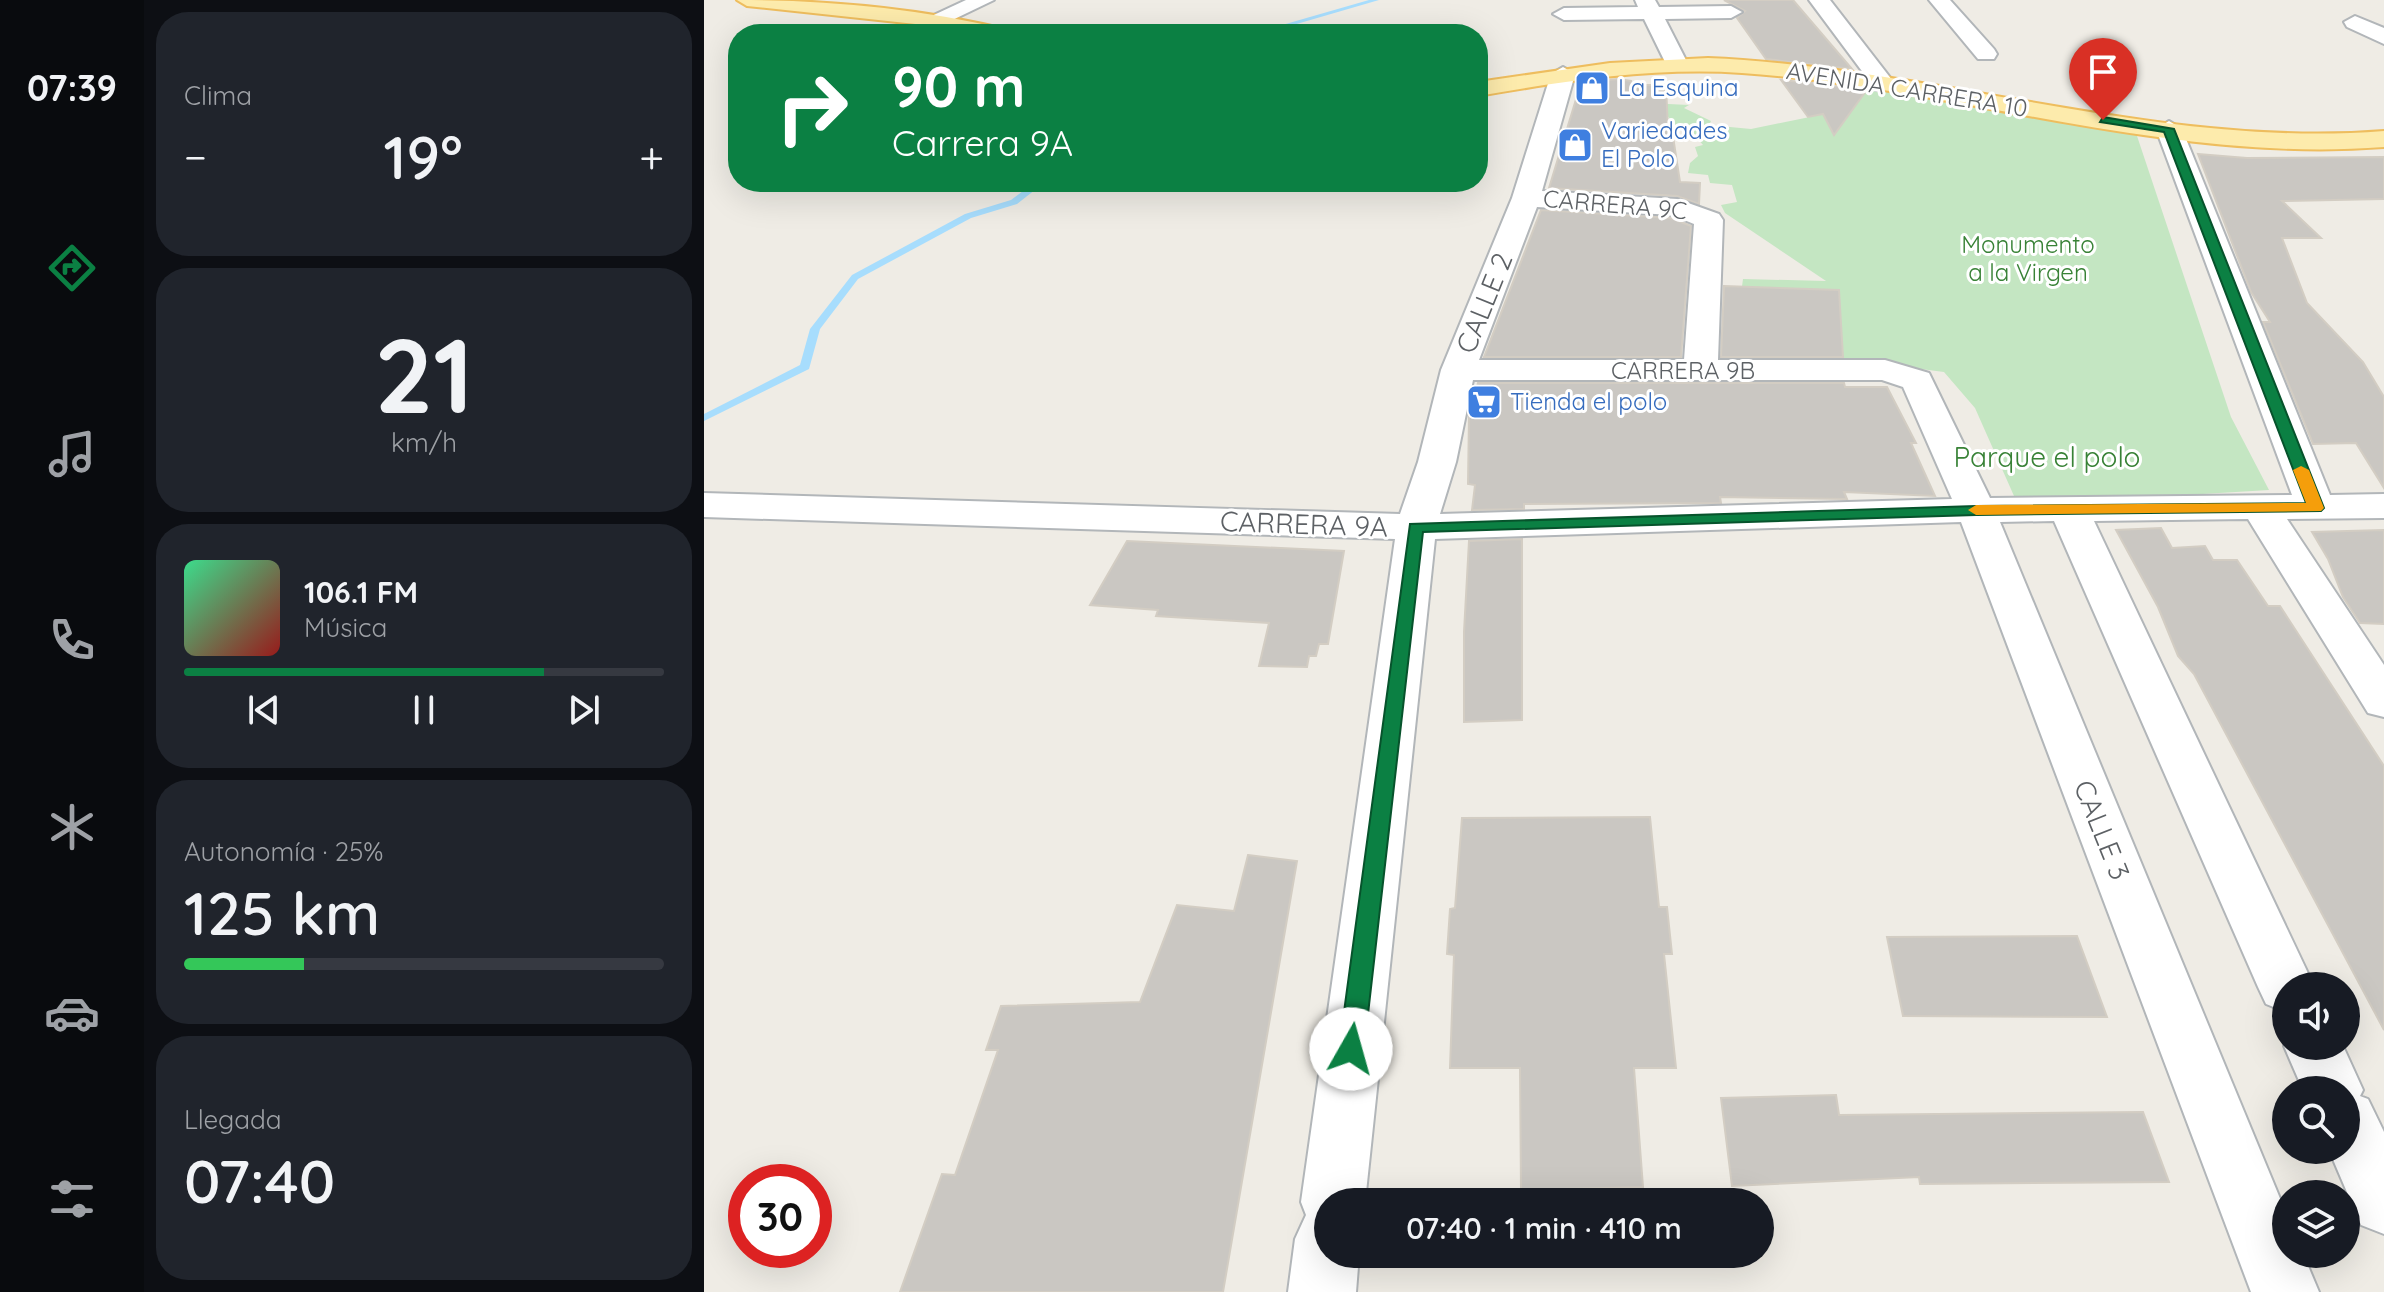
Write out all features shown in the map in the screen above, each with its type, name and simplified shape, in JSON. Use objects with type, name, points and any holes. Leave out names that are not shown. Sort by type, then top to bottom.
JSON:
[{"type":"main road","points":[[747,0],[952,24]]},
{"type":"main road","name":"AVENIDA CARRERA 10","points":[[1488,87],[1563,74],[1677,64],[1792,71],[2169,129],[2287,141],[2384,139]]},
{"type":"street","points":[[934,20],[984,0]]},
{"type":"street","points":[[1819,0],[1884,85]]},
{"type":"street","points":[[1939,0],[1986,54]]},
{"type":"street","points":[[1649,6],[1677,64]]},
{"type":"street","points":[[1564,14],[1649,6],[1731,12]]},
{"type":"street","points":[[2384,20],[2355,22],[2384,37]]},
{"type":"street","name":"CALLE 2","points":[[1335,1188],[1416,527],[1437,462],[1458,370],[1526,198],[1563,74]]},
{"type":"street","points":[[2169,129],[2316,508]]},
{"type":"street","name":"CARRERA 9C","points":[[1526,198],[1677,207],[1704,215],[1710,225],[1700,372]]},
{"type":"street","name":"CARRERA 9B","points":[[1458,370],[1885,370],[1908,375]]},
{"type":"street","name":"CALLE 3","points":[[1908,375],[1922,386],[1976,510],[2285,1292]]},
{"type":"street","name":"CARRERA 9A","points":[[704,505],[1416,527],[1976,510],[2384,506]]},
{"type":"street","points":[[2261,509],[2384,701]]},
{"type":"street","points":[[2069,510],[2279,972]]},
{"type":"street","points":[[2360,1150],[2384,1202]]},
{"type":"street","points":[[1322,1292],[1325,1268]]},
{"type":"green space","name":"Monumento a la Virgen","points":[[1876,89],[2136,133],[2231,417],[2269,490],[2018,505],[1975,408],[1944,372],[1859,361],[1732,360],[1743,279],[1826,281],[1725,213],[1721,205],[1737,202],[1732,185],[1710,183],[1708,175],[1688,173],[1690,163],[1698,156],[1695,147],[1703,145],[1686,125],[1673,125],[1665,113],[1654,107],[1627,102],[1689,105],[1684,108],[1711,121],[1709,125],[1751,129],[1854,108],[1865,93]]},
{"type":"building","points":[[1724,0],[1793,0],[1852,69],[1766,59],[1737,18],[1745,11]]},
{"type":"building","points":[[1618,79],[1631,81],[1632,85],[1666,85],[1668,130],[1672,130],[1680,182],[1700,183],[1699,204],[1677,196],[1549,188],[1581,83]]},
{"type":"building","points":[[1781,80],[1866,91],[1834,135],[1823,114],[1808,117]]},
{"type":"building","points":[[2198,154],[2247,158],[2384,157],[2384,199],[2282,201],[2321,238],[2282,238],[2307,303],[2363,362],[2384,397],[2384,488],[2356,443],[2313,444],[2263,322],[2270,322],[2251,292]]},
{"type":"building","points":[[1541,210],[1671,218],[1691,226],[1681,357],[1484,357]]},
{"type":"building","points":[[1724,286],[1839,290],[1843,357],[1721,357]]},
{"type":"building","points":[[1478,383],[1844,383],[1845,387],[1887,387],[1916,443],[1911,443],[1935,496],[1844,492],[1847,499],[1720,497],[1721,503],[1524,504],[1524,509],[1472,510],[1475,485],[1468,484],[1469,415]]},
{"type":"building","points":[[2161,528],[2172,548],[2205,546],[2213,560],[2237,560],[2268,606],[2280,606],[2384,766],[2384,1030],[2360,985],[2360,972],[2353,972],[2194,674],[2178,656],[2158,607],[2116,530]]},
{"type":"building","points":[[2384,530],[2384,624],[2360,623],[2343,597],[2328,559],[2312,532]]},
{"type":"building","points":[[1522,539],[1522,720],[1464,722],[1464,632],[1469,541]]},
{"type":"building","points":[[1127,541],[1344,551],[1328,644],[1319,644],[1316,656],[1309,656],[1307,667],[1259,666],[1269,623],[1156,616],[1158,610],[1090,605]]},
{"type":"building","points":[[1650,817],[1659,907],[1667,907],[1672,954],[1664,954],[1676,1068],[1634,1068],[1643,1187],[1521,1188],[1520,1068],[1450,1068],[1454,955],[1447,954],[1450,909],[1455,908],[1462,818]]},
{"type":"building","points":[[1248,855],[1297,861],[1223,1292],[900,1292],[942,1174],[955,1175],[998,1050],[986,1050],[1001,1006],[1140,1002],[1177,905],[1234,911]]},
{"type":"building","points":[[2077,936],[2107,1017],[1903,1016],[1887,937]]},
{"type":"building","points":[[1836,1095],[1839,1115],[2143,1112],[2169,1182],[1920,1184],[1919,1177],[1732,1186],[1721,1098]]},
{"type":"waterway","points":[[1290,24],[1376,0]]},
{"type":"waterway","points":[[704,418],[805,367],[815,329],[855,277],[968,216],[1014,202],[1028,192]]},
{"type":"slow traffic","points":[[1976,510],[2316,508],[2301,470]]},
{"type":"place","name":"La Esquina","points":[[1592,88]]},
{"type":"place","name":"Variedades El Polo","points":[[1575,145]]},
{"type":"place","name":"Tienda el polo","points":[[1484,402]]},
{"type":"route","points":[[1351,1049],[1416,527],[1976,510],[2316,508],[2169,129],[2103,120]]},
{"type":"park label","name":"Parque el polo","points":[[2047,457]]}]
